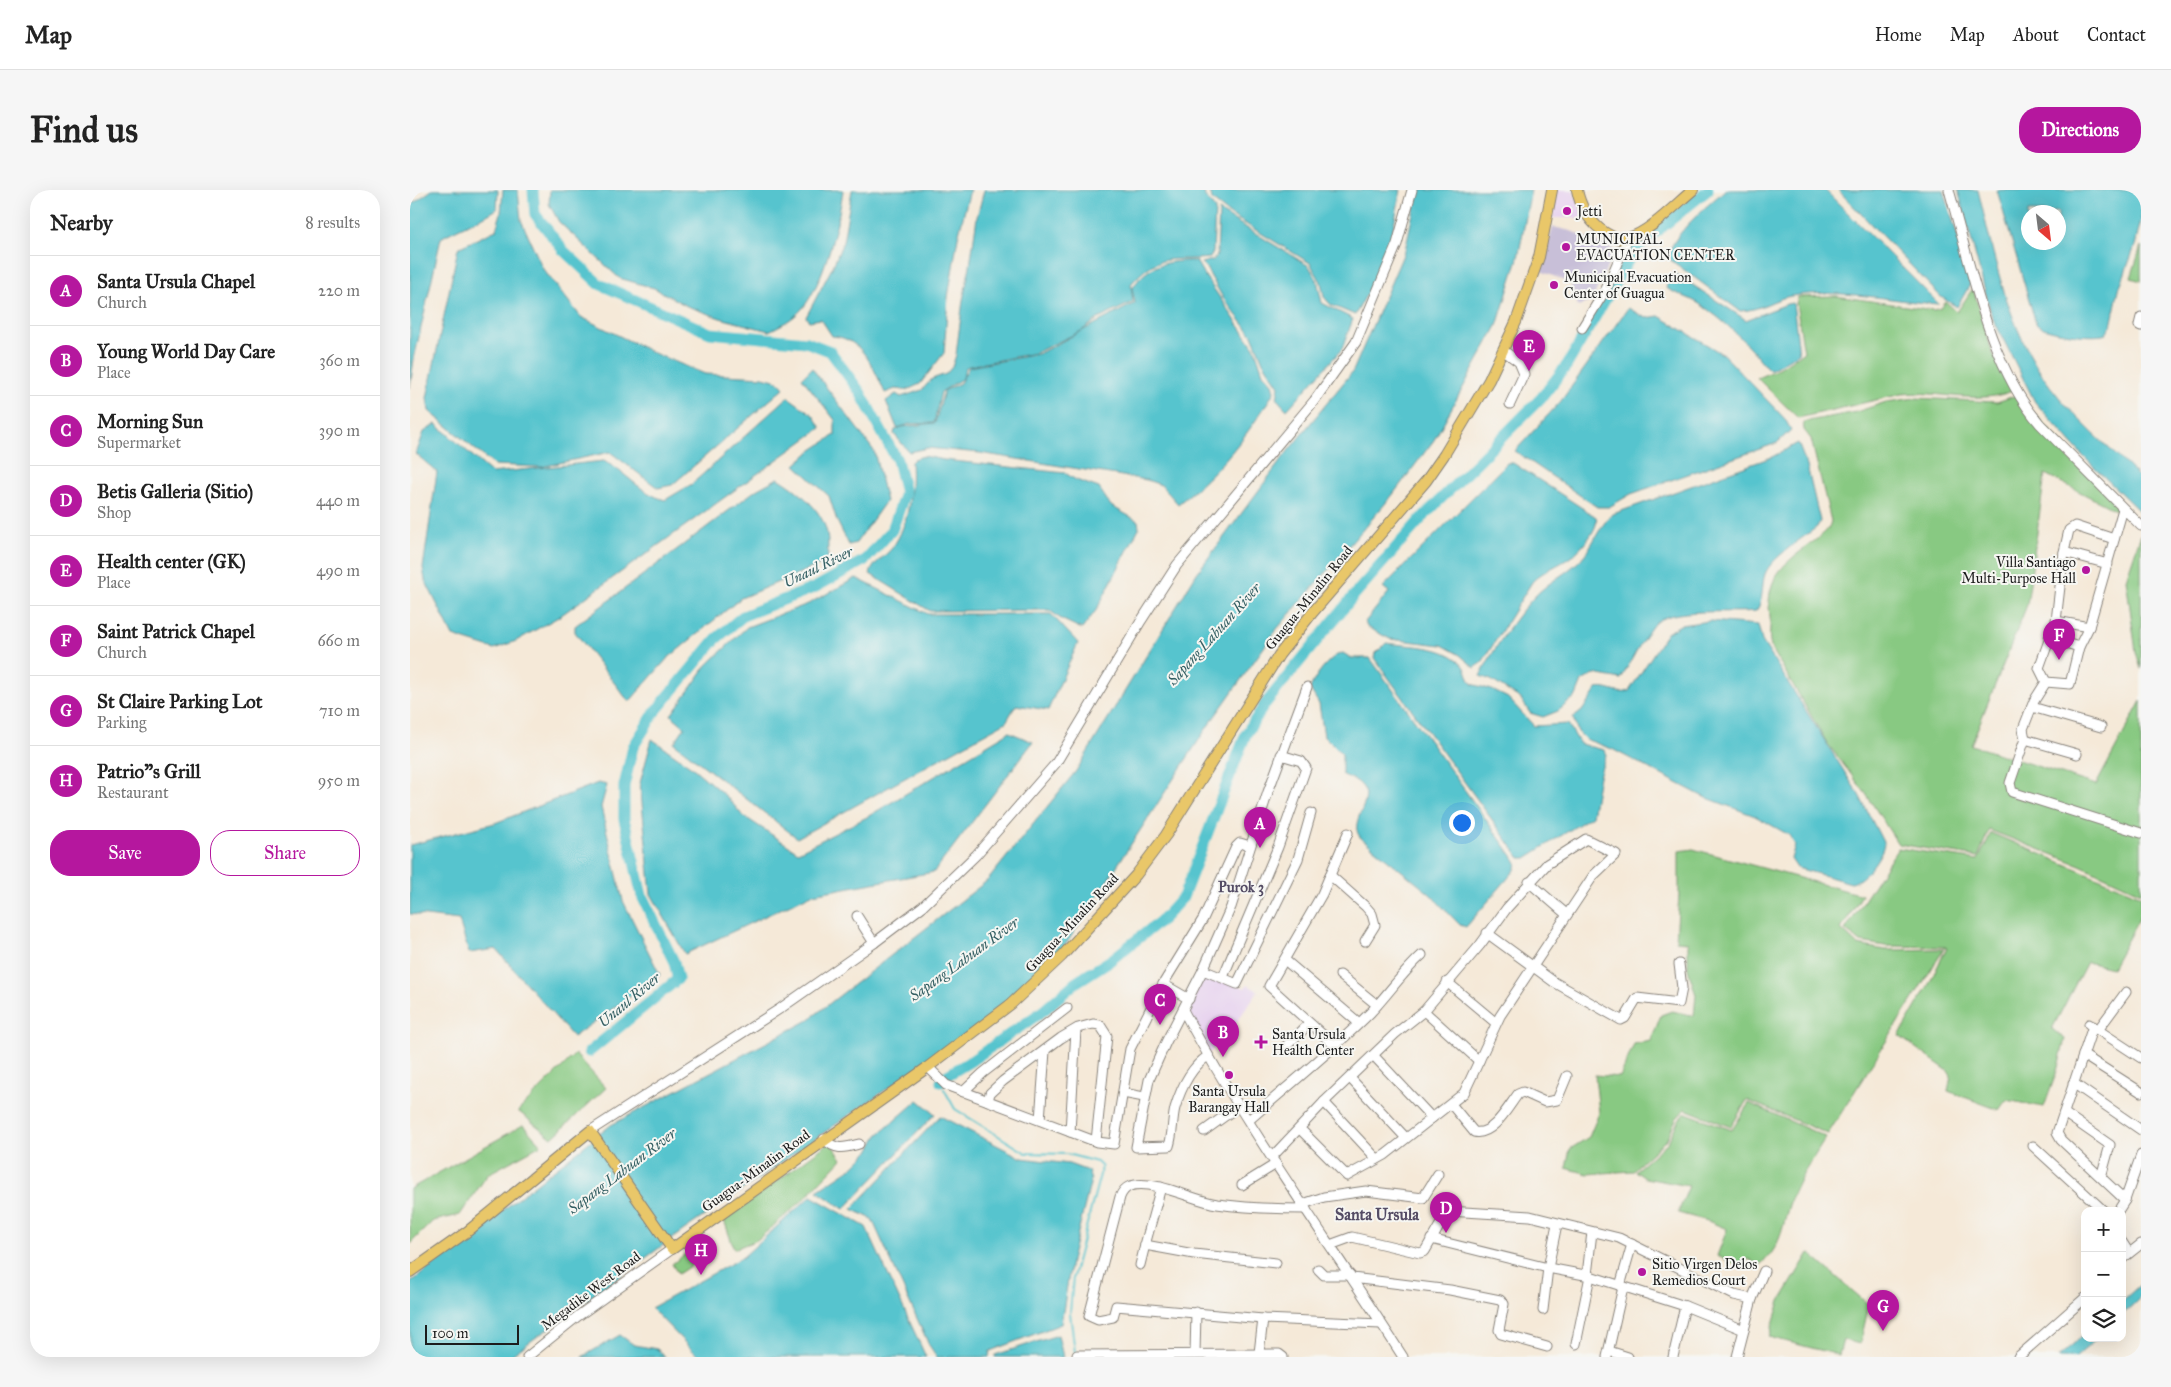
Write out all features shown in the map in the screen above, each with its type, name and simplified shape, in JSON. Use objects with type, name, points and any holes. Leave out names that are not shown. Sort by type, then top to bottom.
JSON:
[{"type":"main road","name":"Guagua-Minalin Road","points":[[670,1246],[928,1067],[1024,993],[1100,917],[1152,856],[1279,654],[1426,481],[1444,455],[1504,352],[1539,256],[1552,190]]},
{"type":"main road","points":[[1577,190],[1582,208],[1593,223],[1609,235],[1628,238],[1655,222],[1693,190]]},
{"type":"main road","points":[[410,1272],[468,1230],[592,1134],[670,1246]]},
{"type":"street","points":[[592,1134],[781,1008],[923,906],[976,855],[1056,763],[1141,621],[1177,565],[1314,401],[1356,342],[1397,244],[1412,190]]},
{"type":"street","points":[[1949,190],[1994,342],[2007,372],[2031,413],[2141,526]]},
{"type":"street","points":[[1582,328],[1606,289],[1628,238]]},
{"type":"street","points":[[2141,317],[2138,325],[2141,326]]},
{"type":"street","points":[[1504,352],[1519,362],[1524,374],[1510,404]]},
{"type":"street","points":[[2046,682],[2070,684],[2079,647],[2089,626],[2123,509]]},
{"type":"street","points":[[2046,682],[2039,668],[2056,621],[2064,552],[2069,530],[2075,526],[2114,540]]},
{"type":"street","points":[[2064,552],[2108,564]]},
{"type":"street","points":[[2056,621],[2089,626]]},
{"type":"street","points":[[2049,638],[2079,647]]},
{"type":"street","points":[[2046,682],[2023,729],[2025,739],[2010,783],[2012,792],[2141,833]]},
{"type":"street","points":[[1208,1056],[1196,1064],[1180,1095],[1169,1146],[1136,1147],[1144,1097],[1158,1059],[1203,970],[1231,907],[1281,755],[1307,687]]},
{"type":"street","points":[[2032,708],[2101,727]]},
{"type":"street","points":[[2025,739],[2077,754]]},
{"type":"street","points":[[1223,977],[1278,847],[1306,768],[1301,761],[1281,755]]},
{"type":"street","points":[[1203,970],[1237,984],[1298,859],[1311,813]]},
{"type":"street","points":[[1334,1046],[1269,986],[1286,961],[1330,875],[1348,833]]},
{"type":"street","points":[[1242,1185],[1274,1161],[1300,1129],[1324,1102],[1395,1034],[1424,1011],[1480,945],[1487,933],[1529,882],[1546,864],[1586,839],[1616,854],[1593,876],[1532,966],[1524,982],[1496,1024],[1464,1093],[1385,1155],[1345,1176],[1300,1129]]},
{"type":"street","points":[[928,1067],[941,1082],[963,1092],[1096,1141],[1115,1142],[1130,1049],[1163,984],[1203,919],[1236,848],[1240,843],[1250,846]]},
{"type":"street","points":[[1330,875],[1372,914],[1375,925],[1366,941]]},
{"type":"street","points":[[1529,882],[1566,914]]},
{"type":"street","points":[[857,916],[874,943]]},
{"type":"street","points":[[1487,933],[1554,982],[1621,1020],[1626,1018],[1637,998],[1679,1003],[1682,988],[1679,964]]},
{"type":"street","points":[[1249,1120],[1359,1023],[1377,1005],[1405,971],[1422,955]]},
{"type":"street","points":[[1286,961],[1359,1023]]},
{"type":"street","points":[[1340,975],[1377,1005]]},
{"type":"street","points":[[1447,982],[1496,1024]]},
{"type":"street","points":[[1163,984],[1189,999]]},
{"type":"street","points":[[2125,1200],[2058,1136],[2057,1130],[2093,1027],[2126,992]]},
{"type":"street","points":[[963,1092],[982,1073],[1067,1008]]},
{"type":"street","points":[[1183,1010],[1208,1056],[1274,1161],[1403,1357]]},
{"type":"street","points":[[1424,1011],[1479,1061]]},
{"type":"street","points":[[988,1101],[990,1093],[1002,1081],[1045,1051],[1076,1030],[1094,1024],[1100,1025],[1107,1036],[1096,1141]]},
{"type":"street","points":[[1284,1048],[1310,1024]]},
{"type":"street","points":[[2093,1027],[2141,1058]]},
{"type":"street","points":[[1070,1132],[1076,1030]]},
{"type":"street","points":[[1040,1120],[1045,1051]]},
{"type":"street","points":[[2083,1055],[2141,1092]]},
{"type":"street","points":[[1374,1056],[1432,1118]]},
{"type":"street","points":[[1451,1104],[1474,1132],[1480,1132],[1497,1122],[1516,1096],[1523,1092],[1532,1094],[1545,1102],[1556,1100],[1567,1076]]},
{"type":"street","points":[[1350,1078],[1406,1138]]},
{"type":"street","points":[[2073,1083],[2141,1130]]},
{"type":"street","points":[[1123,1092],[1144,1097]]},
{"type":"street","points":[[1324,1102],[1377,1159]]},
{"type":"street","points":[[1204,1131],[1240,1105]]},
{"type":"street","points":[[2064,1113],[2110,1145],[2101,1177]]},
{"type":"street","points":[[824,1139],[832,1147],[839,1149],[859,1144]]},
{"type":"street","points":[[2033,1146],[2100,1207]]},
{"type":"street","points":[[2121,1207],[2138,1174],[2141,1155]]},
{"type":"street","points":[[1381,1324],[1263,1319],[1116,1306],[1113,1317],[1098,1320],[1089,1316],[1122,1191],[1131,1186],[1161,1187],[1217,1204],[1259,1208],[1305,1206],[1324,1197],[1366,1191],[1423,1198],[1438,1174]]},
{"type":"street","points":[[1140,1265],[1161,1187]]},
{"type":"street","points":[[1330,1245],[1352,1237],[1420,1253],[1425,1251],[1448,1211],[1530,1216],[1619,1238],[1734,1295],[1752,1300]]},
{"type":"street","points":[[1543,1310],[1548,1268],[1557,1224]]},
{"type":"street","points":[[1576,1344],[1588,1276],[1592,1232]]},
{"type":"street","points":[[1431,1239],[1588,1276],[1685,1306],[1744,1330]]},
{"type":"street","points":[[1145,1244],[1194,1254],[1276,1263]]},
{"type":"street","points":[[1628,1357],[1608,1354],[1632,1244]]},
{"type":"street","points":[[2126,1256],[2141,1244]]},
{"type":"street","name":"Megadike West Road","points":[[527,1357],[670,1246]]},
{"type":"street","points":[[2126,1248],[2129,1253]]},
{"type":"street","points":[[1318,1269],[1324,1275],[1351,1276],[1500,1300],[1504,1304],[1500,1333],[1546,1348]]},
{"type":"street","points":[[1737,1357],[1752,1300],[1764,1271]]},
{"type":"street","points":[[2018,1357],[2081,1302]]},
{"type":"street","points":[[1673,1357],[1685,1306]]},
{"type":"street","points":[[1195,1354],[1196,1312]]},
{"type":"street","points":[[1259,1354],[1263,1319]]},
{"type":"street","points":[[1077,1355],[1280,1354],[1283,1357]]},
{"type":"shaded area","name":"Jetti","points":[[1557,190],[1573,190],[1584,218],[1552,218]]},
{"type":"shaded area","points":[[1553,227],[1571,231],[1615,250],[1591,302],[1578,306],[1570,283],[1541,271]]},
{"type":"shaded area","points":[[1204,973],[1245,988],[1248,985],[1258,991],[1236,1023],[1206,1057],[1183,1013]]},
{"type":"green space","points":[[2141,246],[2141,281],[2131,278]]},
{"type":"green space","points":[[1973,288],[1992,352],[2014,390],[1988,397],[1902,394],[1798,418],[1757,378],[1776,370],[1804,352],[1796,303],[1798,297],[1836,296],[1934,310],[1941,308],[1946,302],[1957,312]]},
{"type":"green space","points":[[2017,395],[2120,506],[2119,512],[2045,474],[2027,605],[1971,745],[2096,785],[2141,701],[2141,893],[2080,865],[1989,830],[1978,857],[1898,844],[1866,794],[1827,743],[1771,647],[1769,602],[1775,579],[1788,562],[1826,531],[1831,521],[1811,439],[1804,430],[1803,422],[1856,412],[1886,402],[1915,398],[1997,402]]},
{"type":"green space","points":[[2141,534],[2141,669],[2136,652],[2126,579]]},
{"type":"green space","points":[[1991,833],[2141,896],[2141,915],[2112,968],[2087,962],[2052,1029],[2065,1039],[2057,1071],[2044,1107],[2006,1100],[1999,1110],[1948,1091],[1951,1076],[1948,1071],[1899,1036],[1929,984],[1947,947],[1885,946],[1861,942],[1845,930],[1898,848],[1978,860]]},
{"type":"green space","points":[[1693,849],[1862,895],[1841,929],[1858,945],[1885,950],[1944,949],[1828,1134],[1747,1100],[1731,1127],[1685,1109],[1676,1119],[1667,1139],[1632,1171],[1588,1174],[1566,1168],[1570,1149],[1589,1137],[1599,1113],[1595,1075],[1620,1077],[1634,1044],[1651,1041],[1661,1015],[1672,1011],[1694,1016],[1696,995],[1688,969],[1688,942],[1676,941],[1679,851]]},
{"type":"green space","points":[[575,1054],[606,1088],[552,1138],[518,1111]]},
{"type":"green space","points":[[1749,1103],[1826,1137],[1795,1190],[1774,1250],[1759,1265],[1748,1259],[1738,1265],[1717,1256],[1727,1229],[1708,1221],[1678,1213],[1689,1186],[1645,1178],[1635,1171],[1668,1142],[1679,1119],[1686,1113],[1732,1130]]},
{"type":"green space","points":[[523,1125],[541,1145],[488,1174],[460,1215],[433,1221],[410,1244],[410,1189]]},
{"type":"green space","points":[[830,1142],[842,1159],[802,1201],[757,1240],[734,1249],[724,1220]]},
{"type":"green space","points":[[1809,1253],[1869,1305],[1860,1344],[1843,1340],[1839,1355],[1769,1337],[1780,1301]]},
{"type":"green space","points":[[685,1254],[692,1265],[678,1274],[672,1264]]},
{"type":"water","points":[[432,190],[498,190],[497,209],[441,238],[414,359],[410,388],[410,205]]},
{"type":"water","points":[[503,190],[518,190],[521,220],[543,269],[581,317],[656,354],[705,374],[763,377],[778,381],[784,388],[672,485],[658,488],[610,452],[541,467],[494,465],[429,411],[427,398],[458,248],[496,230],[501,213]]},
{"type":"water","points":[[550,190],[843,190],[834,236],[816,286],[798,314],[769,331],[720,318],[687,306],[654,288],[619,278],[559,222],[549,204]]},
{"type":"water","points":[[852,190],[970,190],[958,237],[948,297],[944,353],[920,384],[907,390],[895,389],[885,393],[872,365],[852,342],[832,336],[821,319],[809,321],[806,317],[833,266],[843,242]]},
{"type":"water","points":[[984,190],[1204,190],[1205,197],[1215,209],[1213,252],[1210,258],[1175,259],[1158,262],[1131,284],[1133,302],[1098,319],[1081,331],[1035,353],[965,368],[963,378],[941,392],[934,423],[910,424],[897,428],[886,401],[896,394],[901,397],[922,390],[932,379],[946,374],[952,367],[956,355],[977,217]]},
{"type":"water","points":[[1210,190],[1401,190],[1391,239],[1382,267],[1355,315],[1331,305],[1324,297],[1321,282],[1310,263],[1231,215],[1212,200]]},
{"type":"water","name":"Sapang Labuan River","points":[[1418,190],[1531,190],[1518,258],[1497,326],[1434,440],[1391,497],[1277,629],[1208,726],[1057,958],[982,1023],[684,1230],[509,1357],[410,1357],[410,1283],[611,1125],[807,1021],[988,880],[1076,771],[1197,573],[1288,451],[1353,371],[1405,250]]},
{"type":"water","points":[[1725,190],[1825,190],[1939,304],[1828,293],[1785,297],[1755,309],[1740,311],[1668,258],[1670,249],[1682,231]]},
{"type":"water","points":[[1838,190],[1944,190],[1971,283],[1957,307],[1941,297]]},
{"type":"water","points":[[1958,190],[1978,190],[2004,292],[2023,341],[2036,364],[2060,399],[2141,479],[2141,513],[2083,456],[2035,402],[1992,317]]},
{"type":"water","points":[[1997,190],[2141,190],[2141,220],[2135,246],[2119,289],[2111,326],[2106,334],[2091,336],[2070,334],[2036,324]]},
{"type":"water","points":[[1219,211],[1309,266],[1317,280],[1322,303],[1353,319],[1342,349],[1287,410],[1277,399],[1279,386],[1263,362],[1252,335],[1223,298],[1206,268],[1201,263],[1213,260],[1217,255]]},
{"type":"water","points":[[1177,261],[1196,261],[1255,349],[1263,373],[1272,383],[1274,392],[1254,423],[1231,453],[1193,492],[1178,504],[1161,485],[1147,480],[980,453],[927,448],[909,452],[894,434],[895,430],[902,427],[935,423],[944,391],[960,383],[969,367],[1038,354],[1135,303],[1132,289],[1152,269]]},
{"type":"water","points":[[1676,274],[1746,320],[1793,303],[1799,353],[1772,369],[1768,369],[1744,341],[1718,317],[1698,303],[1666,288],[1669,280]]},
{"type":"water","points":[[1628,308],[1646,318],[1659,316],[1724,355],[1785,419],[1791,430],[1777,443],[1631,494],[1609,507],[1597,507],[1515,451],[1561,401]]},
{"type":"water","points":[[812,368],[874,451],[886,501],[856,543],[849,545],[837,521],[829,496],[795,465],[812,450],[835,435],[835,420],[802,378]]},
{"type":"water","points":[[788,397],[813,415],[821,428],[560,616],[516,641],[494,649],[453,636],[425,580],[423,568],[437,472],[416,454],[424,432],[436,424],[492,473],[604,461],[648,493],[665,500],[692,484]]},
{"type":"water","points":[[1798,443],[1807,466],[1820,521],[1817,527],[1780,555],[1768,568],[1765,574],[1759,607],[1756,611],[1686,613],[1661,619],[1649,631],[1621,679],[1594,674],[1582,681],[1576,696],[1558,711],[1543,717],[1530,713],[1521,699],[1491,680],[1480,676],[1498,644],[1529,602],[1582,557],[1603,525],[1613,514],[1772,457]]},
{"type":"water","points":[[924,456],[944,460],[1065,473],[1076,480],[1099,488],[1111,506],[1138,521],[1139,528],[1097,609],[1082,629],[1061,619],[1049,610],[930,611],[870,574],[876,563],[892,548],[898,539],[909,506],[911,462]]},
{"type":"water","points":[[1507,463],[1513,463],[1596,517],[1593,532],[1585,543],[1572,556],[1541,574],[1532,582],[1483,661],[1475,668],[1460,655],[1442,645],[1390,639],[1367,627],[1365,622],[1389,592],[1383,587]]},
{"type":"water","points":[[778,478],[801,494],[820,516],[827,533],[828,561],[741,598],[667,659],[629,702],[575,632],[575,626],[756,490]]},
{"type":"water","points":[[856,578],[928,614],[1051,614],[1078,643],[1048,710],[1016,705],[1006,722],[797,838],[674,743],[685,727],[671,715],[707,665],[747,627],[808,604]]},
{"type":"water","points":[[1710,621],[1758,625],[1762,641],[1859,795],[1884,844],[1880,855],[1871,868],[1856,882],[1851,883],[1797,868],[1791,859],[1795,845],[1789,835],[1755,816],[1702,796],[1612,749],[1585,739],[1578,732],[1573,718],[1582,711],[1597,689],[1601,688],[1620,692],[1629,691],[1667,633],[1680,625]]},
{"type":"water","points":[[1386,643],[1428,648],[1448,654],[1464,666],[1472,684],[1492,690],[1508,698],[1534,726],[1568,724],[1580,744],[1604,750],[1606,755],[1599,776],[1592,816],[1526,858],[1520,858],[1374,658],[1375,654]]},
{"type":"water","points":[[1343,653],[1351,658],[1370,658],[1517,864],[1515,870],[1466,927],[1460,925],[1430,894],[1360,837],[1357,823],[1366,796],[1365,790],[1358,782],[1342,774],[1342,754],[1324,736],[1319,704],[1310,689],[1323,667],[1333,658]]},
{"type":"water","points":[[1009,732],[1033,742],[934,872],[812,894],[685,954],[651,894],[640,783],[652,739],[693,768],[728,798],[742,815],[798,852],[867,817]]},
{"type":"water","points":[[598,783],[607,785],[601,807],[623,901],[660,975],[573,1037],[496,949],[469,953],[459,920],[410,914],[410,845],[495,823]]},
{"type":"water","points":[[918,1100],[935,1114],[844,1209],[817,1191],[853,1167],[869,1151],[878,1135]]},
{"type":"water","points":[[940,1116],[1022,1158],[1069,1164],[1088,1171],[1091,1180],[1071,1261],[1061,1324],[990,1351],[989,1357],[937,1357],[929,1345],[872,1219],[852,1209]]},
{"type":"water","points":[[811,1196],[866,1227],[926,1357],[699,1357],[651,1308],[743,1257]]},
{"type":"water","points":[[2141,1284],[2141,1297],[2126,1311],[2126,1297]]},
{"type":"water","points":[[620,1335],[634,1345],[657,1349],[666,1357],[582,1357]]},
{"type":"water","points":[[1058,1335],[1063,1357],[995,1357],[995,1355]]},
{"type":"water","points":[[2081,1337],[2081,1342],[2093,1342],[2076,1357],[2058,1357]]},
{"type":"waterway","name":"Unaul River","points":[[533,190],[535,214],[563,250],[599,284],[710,333],[806,342],[830,351],[860,392],[897,460],[905,493],[892,530],[865,560],[816,587],[743,616],[716,639],[655,712],[633,747],[624,786],[624,819],[642,896],[674,962],[678,979],[589,1052]]},
{"type":"waterway","points":[[941,1082],[946,1076],[1043,1011],[1075,983],[1111,960],[1163,919],[1183,897],[1246,734],[1265,704],[1356,593],[1421,519],[1542,397],[1567,365],[1635,249],[1708,190]]},
{"type":"waterway","points":[[944,1089],[955,1109],[1026,1153],[1067,1154],[1097,1162],[1102,1167],[1073,1277],[1070,1313],[1075,1352]]},
{"type":"place","name":"Jetti","points":[[1567,211]]},
{"type":"place","name":"MUNICIPAL EVACUATION CENTER","points":[[1566,247]]},
{"type":"place","name":"Municipal Evacuation Center of Guagua","points":[[1554,285]]},
{"type":"place","name":"Health center (GK)","points":[[1529,371]]},
{"type":"place","name":"Villa Santiago Multi-Purpose Hall","points":[[2086,570]]},
{"type":"place","name":"Saint Patrick Chapel","points":[[2059,660]]},
{"type":"place","name":"Santa Ursula Chapel","points":[[1260,848]]},
{"type":"place","name":"Morning Sun","points":[[1160,1025]]},
{"type":"place","name":"Santa Ursula Health Center","points":[[1261,1042]]},
{"type":"place","name":"Young World Day Care","points":[[1223,1057]]},
{"type":"place","name":"Santa Ursula Barangay Hall","points":[[1229,1075]]},
{"type":"place","name":"Betis Galleria (Sitio)","points":[[1446,1233]]},
{"type":"place","name":"Sitio Virgen Delos Remedios Court","points":[[1642,1272]]},
{"type":"place","name":"Patrio\"s Grill","points":[[701,1275]]},
{"type":"place","name":"St Claire Parking Lot","points":[[1883,1331]]},
{"type":"district","name":"Purok 3","points":[[1241,887]]},
{"type":"district","name":"Santa Ursula","points":[[1377,1214]]}]
